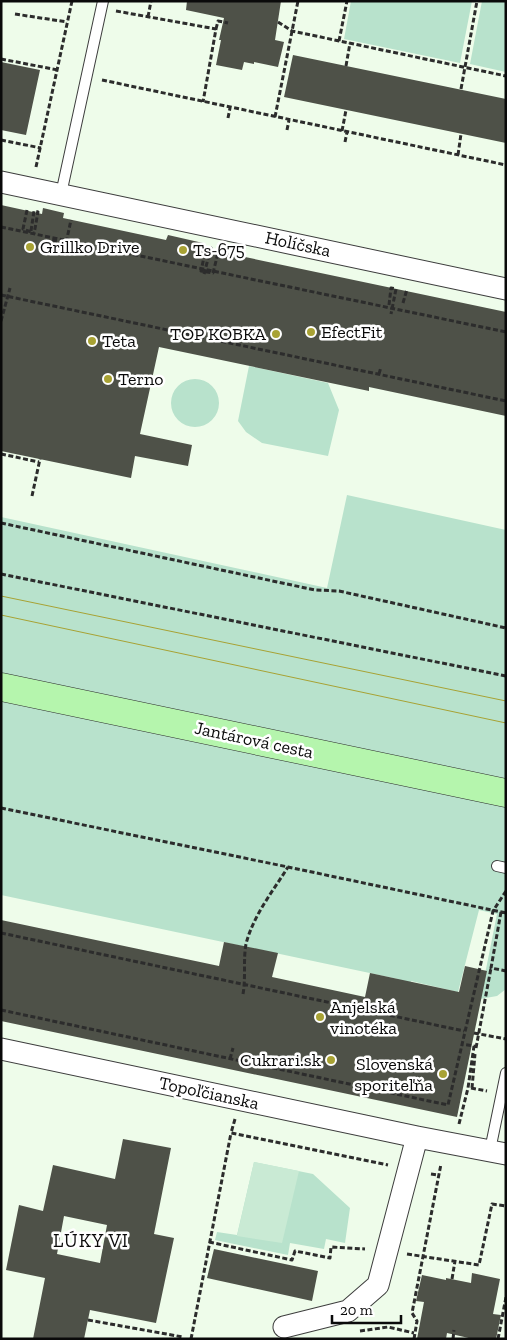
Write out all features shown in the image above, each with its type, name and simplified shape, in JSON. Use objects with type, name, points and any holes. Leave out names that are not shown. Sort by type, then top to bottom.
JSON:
[{"type":"street","name":"Holíčska","points":[[1,182],[506,289]]},
{"type":"street","name":"Jantárová cesta","points":[[1,687],[506,793]]},
{"type":"street","name":"Topoľčianska","points":[[1,1049],[417,1137],[498,1152]]},
{"type":"street","points":[[284,1327],[348,1311],[378,1285],[417,1137]]},
{"type":"lane","points":[[68,196],[104,1]]},
{"type":"lane","points":[[498,1152],[506,1073]]},
{"type":"path","points":[[35,172],[72,1]]},
{"type":"path","points":[[113,20],[117,1]]},
{"type":"path","points":[[148,17],[151,1]]},
{"type":"path","points":[[275,117],[298,1]]},
{"type":"path","points":[[339,41],[347,1]]},
{"type":"path","points":[[461,89],[477,1]]},
{"type":"path","points":[[115,11],[216,29]]},
{"type":"path","points":[[15,14],[68,22]]},
{"type":"path","points":[[202,102],[218,21],[228,23]]},
{"type":"path","points":[[278,22],[292,31],[506,76]]},
{"type":"path","points":[[346,66],[350,43]]},
{"type":"path","points":[[1,59],[58,70]]},
{"type":"path","points":[[103,73],[102,82],[506,165]]},
{"type":"path","points":[[228,118],[230,108]]},
{"type":"path","points":[[342,131],[346,110]]},
{"type":"path","points":[[287,130],[289,120]]},
{"type":"path","points":[[345,142],[347,132]]},
{"type":"path","points":[[458,155],[461,134]]},
{"type":"path","points":[[1,140],[41,148]]},
{"type":"path","points":[[1,227],[22,233],[32,232],[43,238],[66,243],[68,196]]},
{"type":"path","points":[[28,204],[23,229],[32,232],[506,332]]},
{"type":"path","points":[[34,211],[38,212],[32,232],[34,211]]},
{"type":"path","points":[[204,274],[205,269],[210,248],[206,248],[202,271],[213,273],[223,228]]},
{"type":"path","points":[[1,321],[10,288]]},
{"type":"path","points":[[389,305],[391,288],[396,289],[391,314]]},
{"type":"path","points":[[1,295],[506,401]]},
{"type":"path","points":[[191,335],[193,327]]},
{"type":"path","points":[[379,374],[381,367]]},
{"type":"path","points":[[1,454],[39,460],[32,496]]},
{"type":"path","points":[[1,522],[315,590],[339,591],[506,628]]},
{"type":"path","points":[[1,574],[506,676]]},
{"type":"path","points":[[1,808],[504,913],[475,1034],[472,1088]]},
{"type":"path","points":[[243,994],[246,947],[252,924],[288,867]]},
{"type":"path","points":[[1,1010],[448,1105],[493,911],[506,891]]},
{"type":"path","points":[[1,933],[464,1031]]},
{"type":"path","points":[[491,968],[506,971]]},
{"type":"path","points":[[475,1034],[506,1039]]},
{"type":"path","points":[[458,1129],[468,1088],[474,1046],[461,1044]]},
{"type":"path","points":[[230,1059],[232,1048]]},
{"type":"path","points":[[88,1320],[192,1339],[209,1242],[236,1116]]},
{"type":"path","points":[[231,1133],[438,1175]]},
{"type":"path","points":[[414,1339],[417,1321],[412,1313],[441,1160]]},
{"type":"path","points":[[423,1256],[479,1265],[492,1204],[506,1206]]},
{"type":"path","points":[[209,1242],[292,1260],[295,1251],[330,1258],[331,1247],[387,1250]]},
{"type":"path","points":[[452,1279],[455,1261]]},
{"type":"path","points":[[498,1339],[506,1297]]},
{"type":"path","points":[[355,1331],[388,1328],[414,1333]]},
{"type":"path","points":[[453,1339],[454,1330]]},
{"type":"green space","points":[[351,1],[472,1],[460,63],[344,39]]},
{"type":"green space","points":[[482,1],[506,1],[506,72],[470,64]]},
{"type":"green space","points":[[249,366],[328,383],[339,410],[328,456],[262,443],[246,432],[238,421]]},
{"type":"green space","points":[[190,379],[200,379],[209,383],[215,389],[218,394],[218,412],[209,423],[200,427],[190,427],[181,423],[175,417],[171,408],[171,398],[175,389],[181,383]]},
{"type":"green space","points":[[347,495],[506,530],[506,781],[1,675],[1,517],[327,588]]},
{"type":"green space","points":[[1,698],[506,804],[506,989],[497,996],[480,999],[497,914],[479,910],[458,992],[411,981],[406,1006],[398,979],[1,895]]},
{"type":"green space","points":[[254,1162],[313,1174],[350,1208],[345,1243],[326,1239],[324,1249],[290,1243],[288,1255],[215,1240],[217,1232],[237,1235]]},
{"type":"green space","points":[[254,1162],[299,1171],[282,1243],[237,1236]]},
{"type":"building","points":[[187,1],[281,1],[275,40],[284,42],[278,67],[254,62],[254,64],[244,62],[242,70],[216,65],[224,18],[186,10]]},
{"type":"building","points":[[293,55],[506,99],[506,143],[284,97]]},
{"type":"building","points":[[1,62],[40,70],[26,135],[1,130]]},
{"type":"building","points":[[1,205],[42,214],[43,208],[64,213],[63,218],[166,240],[168,235],[203,243],[202,248],[506,312],[506,416],[369,387],[369,391],[159,347],[140,434],[192,445],[188,466],[135,456],[131,478],[1,451]]},
{"type":"building","points":[[1,920],[219,966],[224,942],[278,953],[272,977],[365,997],[370,973],[459,992],[465,966],[487,971],[457,1117],[1,1021]]},
{"type":"building","points":[[123,1139],[171,1148],[154,1234],[174,1238],[156,1323],[90,1310],[84,1339],[33,1339],[45,1278],[6,1270],[19,1205],[43,1211],[53,1165],[115,1179]],"holes":[[[64,1216],[107,1225],[100,1263],[57,1254]]]},
{"type":"building","points":[[214,1249],[318,1271],[312,1301],[207,1278]]},
{"type":"building","points":[[472,1273],[500,1279],[493,1314],[501,1315],[496,1339],[473,1339],[447,1333],[446,1339],[417,1339],[424,1302],[416,1301],[422,1275],[471,1283]]},
{"type":"tram line","points":[[1,596],[506,701]]},
{"type":"tram line","points":[[1,615],[506,723]]},
{"type":"place","name":"Grillko Drive","points":[[30,247]]},
{"type":"place","name":"Ts-675","points":[[183,250]]},
{"type":"place","name":"EfectFit","points":[[311,332]]},
{"type":"place","name":"TOP KOBKA","points":[[276,334]]},
{"type":"place","name":"Teta","points":[[92,341]]},
{"type":"place","name":"Terno","points":[[108,379]]},
{"type":"place","name":"Anjelská vinotéka","points":[[320,1017]]},
{"type":"place","name":"Cukrari.sk","points":[[331,1060]]},
{"type":"place","name":"Slovenská sporiteľňa","points":[[443,1074]]},
{"type":"district","name":"LÚKY VI","points":[[91,1240]]}]
